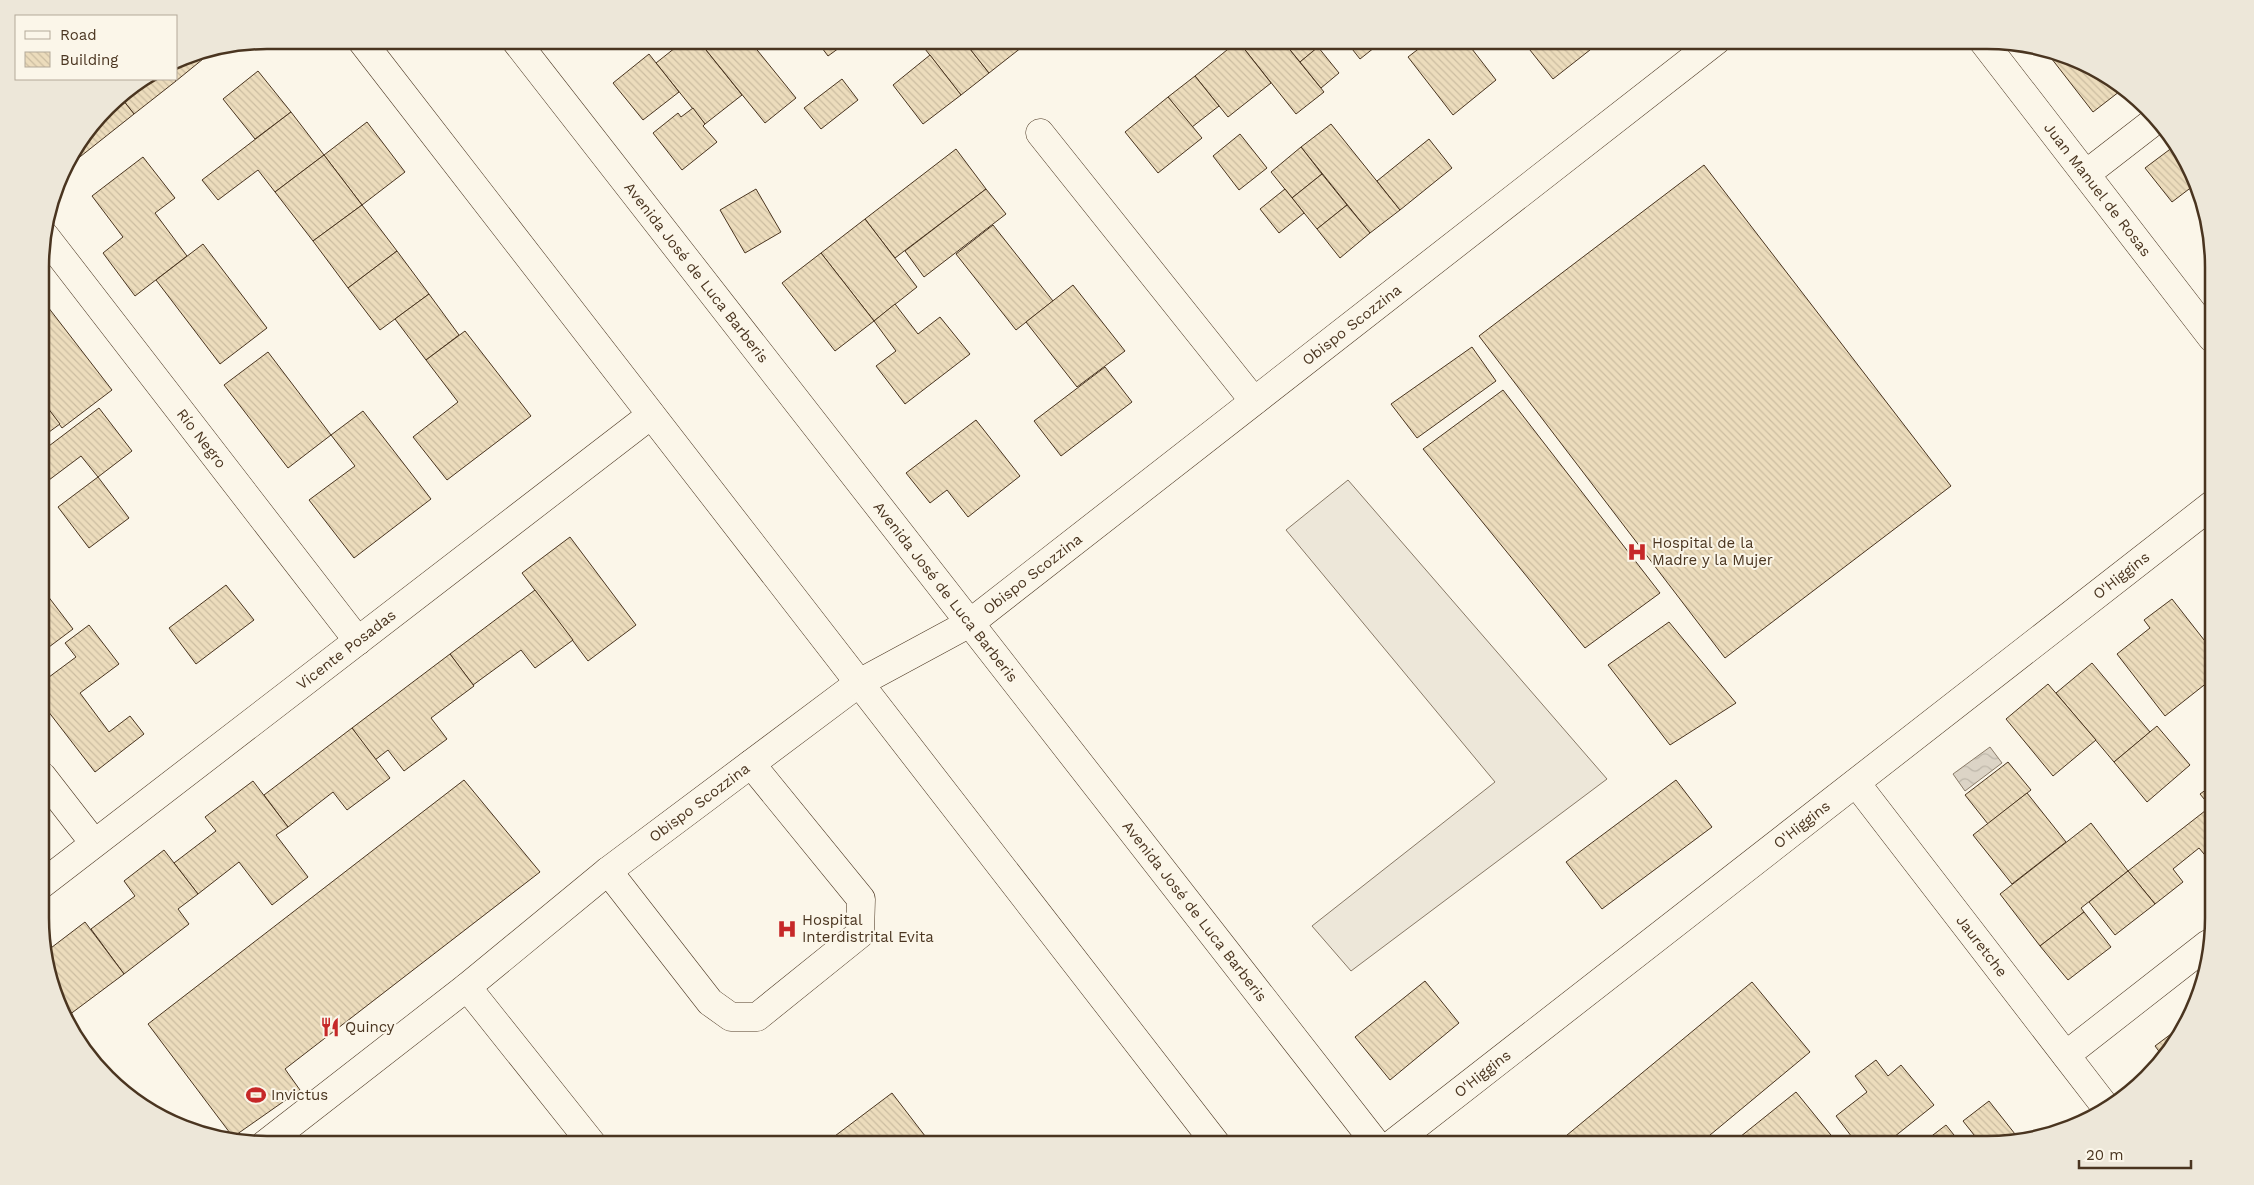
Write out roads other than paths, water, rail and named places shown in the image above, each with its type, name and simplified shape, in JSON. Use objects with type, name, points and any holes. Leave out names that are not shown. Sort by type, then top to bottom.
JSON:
[{"type":"street","points":[[368,49],[1210,1136]]},
{"type":"street","name":"Avenida José de Luca Barberis","points":[[522,49],[1370,1136]]},
{"type":"street","name":"Obispo Scozzina","points":[[280,1136],[467,987],[608,871],[859,683],[970,623],[1705,49]]},
{"type":"street","name":"Juan Manuel de Rosas","points":[[1989,49],[2205,329]]},
{"type":"street","points":[[2086,174],[2151,123]]},
{"type":"street","points":[[1040,133],[1254,401]]},
{"type":"street","name":"Río Negro","points":[[50,243],[358,641]]},
{"type":"street","name":"Vicente Posadas","points":[[49,878],[650,415]]},
{"type":"street","name":"O'Higgins","points":[[1402,1136],[2205,510]]},
{"type":"street","points":[[608,871],[710,1002],[731,1017],[757,1017],[860,934],[860,899],[751,764]]},
{"type":"street","name":"Jauretche","points":[[1856,783],[2103,1103]]},
{"type":"street","points":[[49,785],[94,843]]},
{"type":"street","points":[[2066,1055],[2203,948]]},
{"type":"street","points":[[467,987],[585,1136]]},
{"type":"water","points":[[1990,747],[2002,763],[1965,791],[1953,774]]},
{"type":"place","name":"Hospital de la Madre y la Mujer","points":[[1637,552]]},
{"type":"place","name":"Hospital Interdistrital Evita","points":[[787,929]]},
{"type":"place","name":"Quincy","points":[[330,1027]]},
{"type":"place","name":"Invictus","points":[[256,1095]]}]
